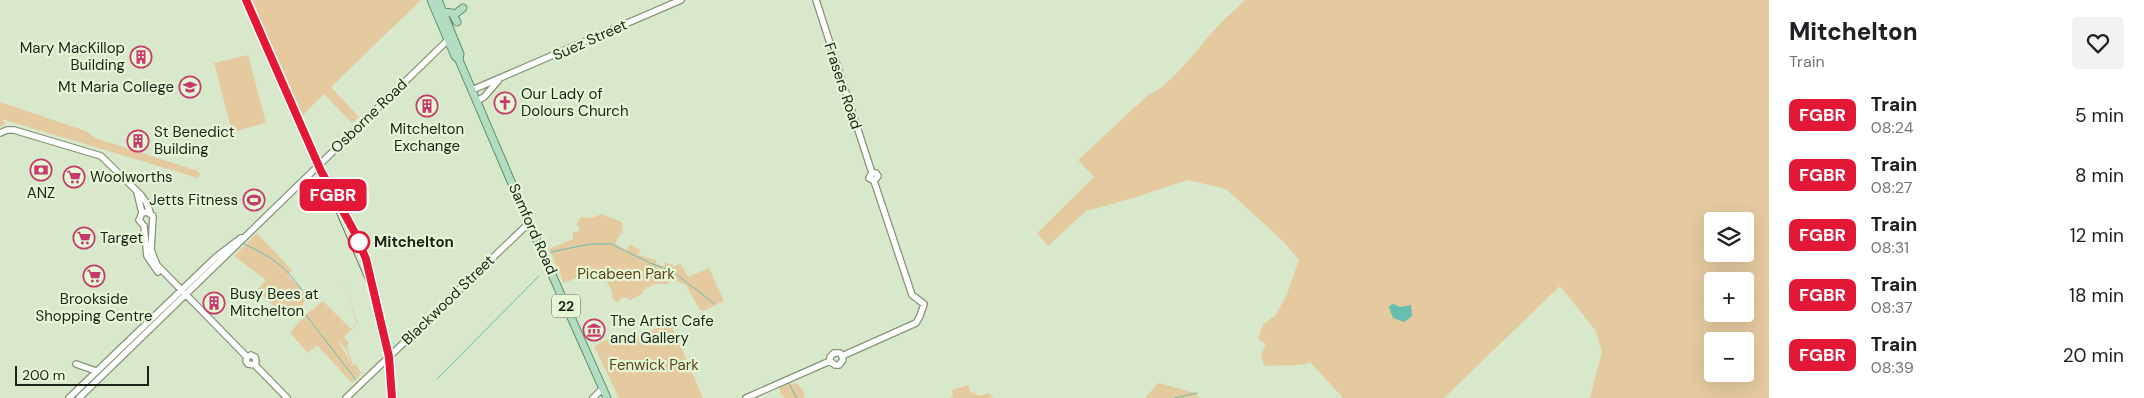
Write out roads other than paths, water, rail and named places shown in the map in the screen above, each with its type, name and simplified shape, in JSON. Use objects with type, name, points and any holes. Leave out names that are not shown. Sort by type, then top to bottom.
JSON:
[{"type":"main road","name":"Samford Road","points":[[431,0],[460,54],[459,60],[607,398]]},
{"type":"main road","name":"Samford Road","points":[[438,0],[450,38]]},
{"type":"main road","points":[[454,15],[463,8]]},
{"type":"main road","points":[[443,12],[454,15]]},
{"type":"main road","points":[[454,15],[457,22]]},
{"type":"street","name":"Suez Street","points":[[472,90],[681,0]]},
{"type":"street","name":"Frasers Road","points":[[746,398],[830,361],[835,365],[839,364],[843,360],[842,356],[916,323],[924,304],[912,295],[874,181],[878,176],[876,173],[872,173],[816,0]]},
{"type":"street","name":"Osborne Road","points":[[79,398],[450,38]]},
{"type":"street","name":"Suez Street","points":[[477,101],[484,97],[499,79]]},
{"type":"street","points":[[0,133],[14,130],[101,156],[144,199],[153,218],[148,225],[152,255],[159,268],[247,357],[252,355],[255,357],[256,362],[254,365],[287,398]]},
{"type":"street","points":[[137,192],[142,213],[139,220],[148,225]]},
{"type":"street","points":[[142,213],[150,212]]},
{"type":"street","name":"Blackwood Street","points":[[346,398],[529,223]]},
{"type":"street","name":"Osborne Road","points":[[69,398],[216,256],[234,241],[243,238]]},
{"type":"street","points":[[76,364],[96,371]]},
{"type":"street","points":[[593,398],[603,388]]},
{"type":"water","points":[[1394,304],[1400,307],[1411,305],[1412,316],[1404,322],[1393,318],[1389,308],[1390,305]]},
{"type":"waterway","points":[[244,244],[277,262],[302,290]]},
{"type":"waterway","points":[[551,252],[590,244],[611,244],[650,263],[672,271],[715,304]]},
{"type":"waterway","points":[[437,379],[539,276]]},
{"type":"waterway","points":[[306,315],[356,380]]},
{"type":"waterway","points":[[788,382],[797,398]]},
{"type":"waterway","points":[[1174,398],[1197,393]]},
{"type":"railway","points":[[246,0],[321,171],[355,233],[366,259],[389,357],[392,398]]},
{"type":"railway","points":[[336,212],[369,288]]},
{"type":"train","name":"FGBR","points":[[246,0],[321,171],[355,233],[366,259],[385,334],[392,382],[392,398]]},
{"type":"place","name":"Mary MacKillop Building","points":[[141,57]]},
{"type":"place","name":"Mt Maria College","points":[[190,87]]},
{"type":"place","name":"Our Lady of Dolours Church","points":[[505,103]]},
{"type":"place","name":"Mitchelton Exchange","points":[[427,106]]},
{"type":"place","name":"St Benedict Building","points":[[138,141]]},
{"type":"place","name":"ANZ","points":[[41,170]]},
{"type":"place","name":"Woolworths","points":[[74,177]]},
{"type":"place","name":"Jetts Fitness","points":[[254,200]]},
{"type":"place","name":"Target","points":[[84,238]]},
{"type":"place","name":"Mitchelton","points":[[359,242]]},
{"type":"place","name":"Brookside Shopping Centre","points":[[94,276]]},
{"type":"place","name":"Busy Bees at Mitchelton","points":[[214,303]]},
{"type":"place","name":"The Artist Cafe and Gallery","points":[[594,330]]},
{"type":"park label","name":"Picabeen Park","points":[[626,274]]},
{"type":"park label","name":"Fenwick Park","points":[[654,365]]}]
